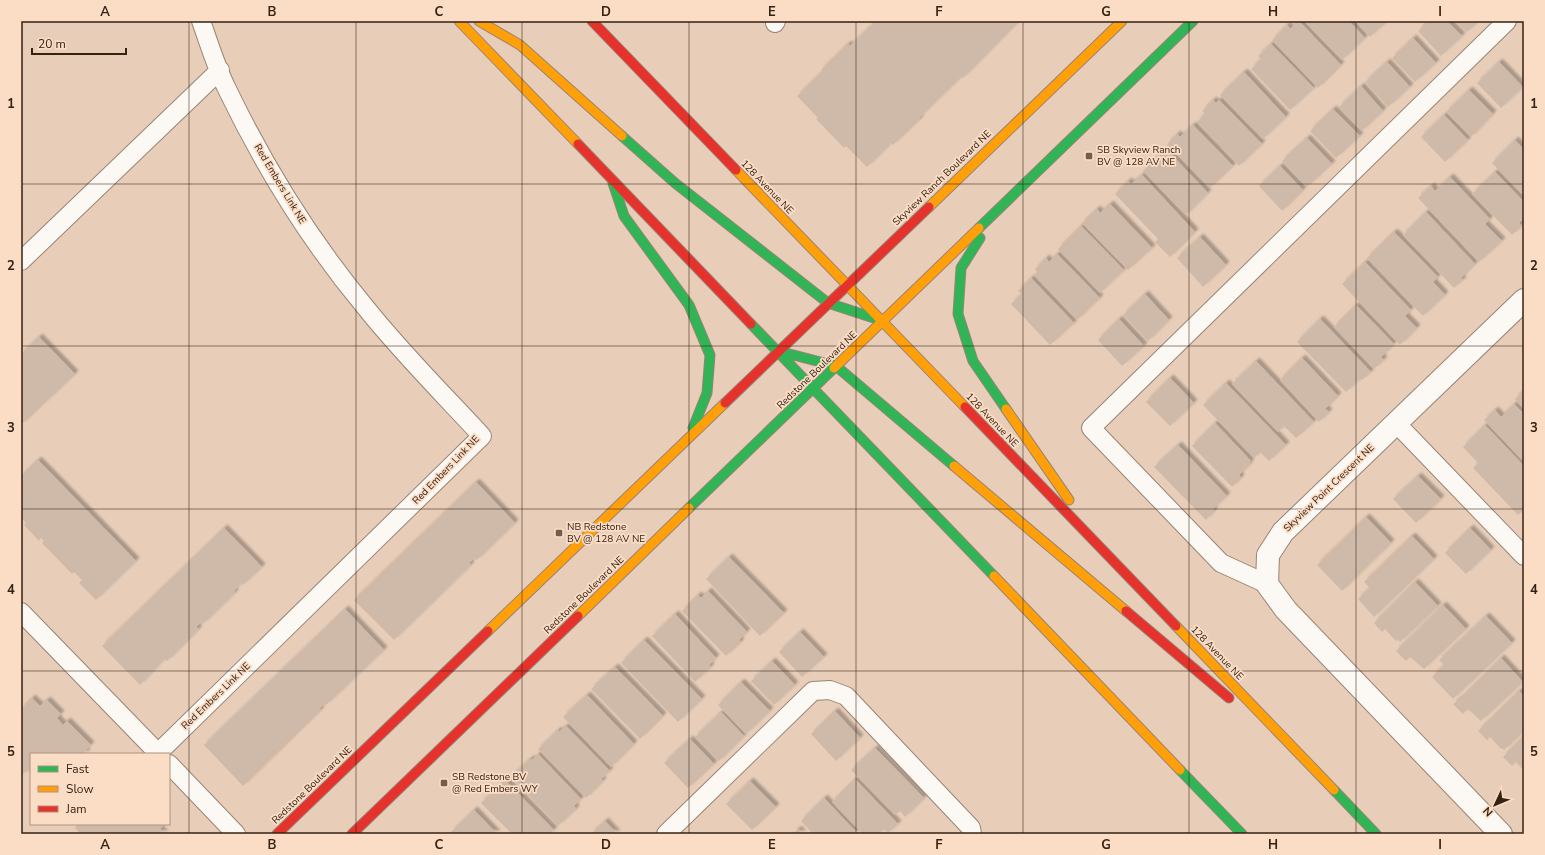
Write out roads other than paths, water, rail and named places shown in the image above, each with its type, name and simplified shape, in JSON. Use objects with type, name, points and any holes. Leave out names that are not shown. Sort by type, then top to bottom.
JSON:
[{"type":"main road","points":[[460,21],[1242,834]]},
{"type":"main road","points":[[479,21],[520,45],[674,183],[828,303],[883,321],[1193,21]]},
{"type":"main road","name":"128 Avenue NE","points":[[592,21],[883,321],[1376,834]]},
{"type":"main road","name":"Skyview Ranch Boulevard NE","points":[[778,351],[1122,21]]},
{"type":"main road","points":[[611,178],[624,216],[689,305],[710,355],[707,393],[690,435]]},
{"type":"main road","points":[[997,211],[961,268],[958,314],[974,360],[1102,550]]},
{"type":"main road","name":"Redstone Boulevard NE","points":[[352,834],[883,321]]},
{"type":"main road","points":[[778,351],[836,366],[975,482],[1201,676],[1300,754]]},
{"type":"main road","name":"Redstone Boulevard NE","points":[[277,834],[778,351]]},
{"type":"street","name":"Skyview Point Crescent NE","points":[[1267,584],[1268,555],[1283,532],[1524,300]]},
{"type":"street","points":[[1267,584],[1286,610],[1501,834]]},
{"type":"lane","name":"Red Embers Link NE","points":[[166,753],[482,436],[429,380],[366,308],[310,232],[259,151],[226,88],[201,21]]},
{"type":"lane","points":[[1267,584],[1221,563],[1091,428],[1507,21]]},
{"type":"lane","points":[[21,261],[220,70]]},
{"type":"lane","points":[[1396,423],[1524,556]]},
{"type":"lane","points":[[21,612],[158,753]]},
{"type":"lane","points":[[666,834],[813,691],[830,690],[846,696],[971,828],[972,834]]},
{"type":"lane","points":[[170,765],[236,834]]},
{"type":"place","name":"SB Skyview Ranch BV @ 128 AV NE","points":[[1089,156]]},
{"type":"place","name":"NB Redstone BV @ 128 AV NE","points":[[559,533]]},
{"type":"place","name":"SB Redstone BV @ Red Embers WY","points":[[444,783]]}]
